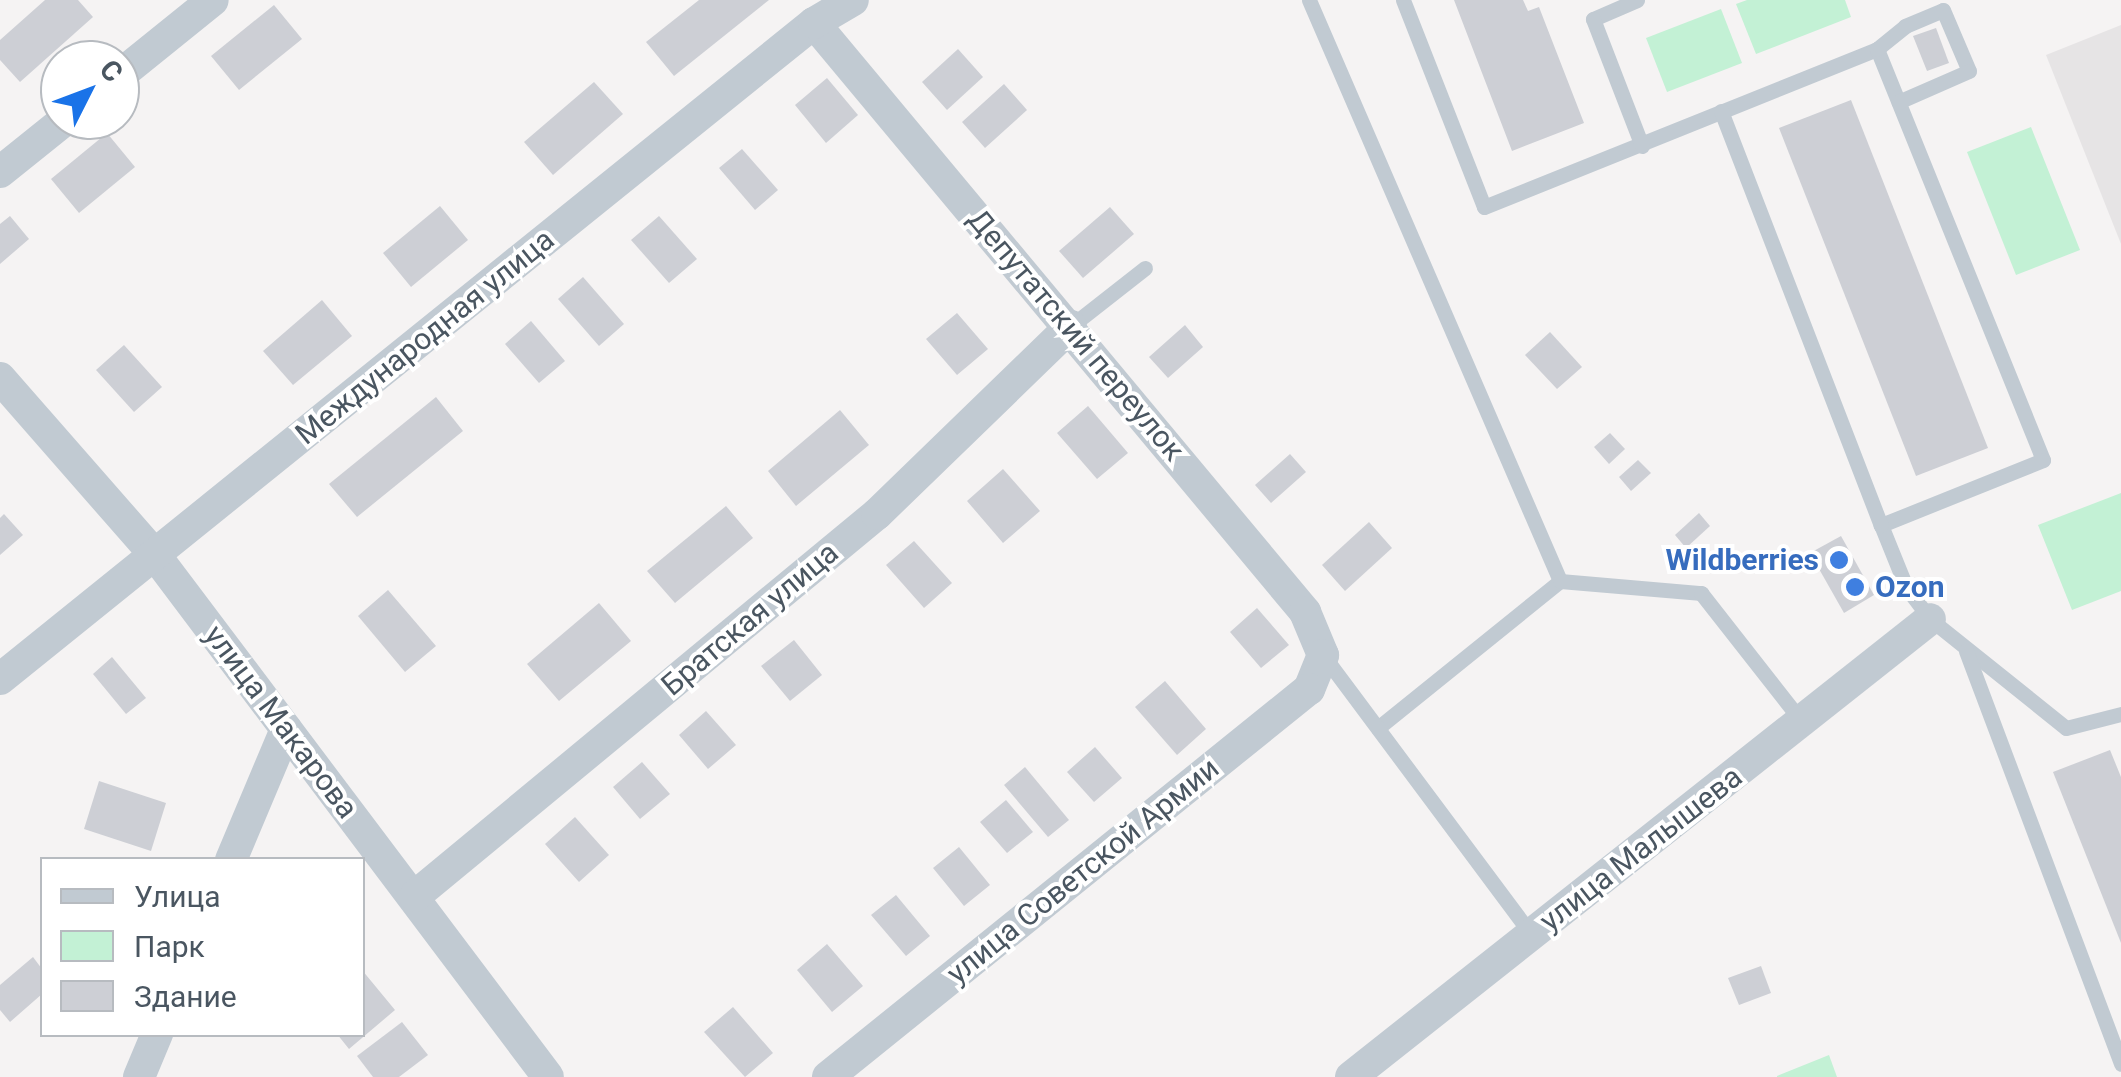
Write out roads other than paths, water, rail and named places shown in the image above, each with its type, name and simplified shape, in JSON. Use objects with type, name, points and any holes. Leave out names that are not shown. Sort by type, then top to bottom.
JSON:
[{"type":"street","points":[[140,59],[213,0]]},
{"type":"street","name":"Международная улица","points":[[0,679],[814,23],[853,0]]},
{"type":"street","name":"Депутатский переулок","points":[[814,23],[1071,326],[1305,612],[1322,655]]},
{"type":"street","points":[[0,172],[40,140]]},
{"type":"street","name":"Братская улица","points":[[415,896],[877,514],[1071,326]]},
{"type":"street","name":"улица Макарова","points":[[0,378],[155,554],[548,1077]]},
{"type":"street","name":"улица Малышева","points":[[1351,1077],[1930,619]]},
{"type":"street","name":"улица Советской Армии","points":[[828,1077],[1309,690],[1322,655]]},
{"type":"street","points":[[232,857],[286,729]]},
{"type":"street","points":[[139,1077],[156,1037]]},
{"type":"lane","points":[[1309,0],[1560,582]]},
{"type":"lane","points":[[1404,0],[1484,207],[1877,49],[1905,26],[1943,10],[1969,72],[1898,102]]},
{"type":"lane","points":[[1637,0],[1593,18],[1642,146]]},
{"type":"lane","points":[[1877,49],[2044,460],[1881,525]]},
{"type":"lane","points":[[1721,111],[1906,587],[1930,619],[2066,728],[2121,714]]},
{"type":"lane","points":[[1071,326],[1145,268]]},
{"type":"lane","points":[[1378,728],[1560,582],[1701,594],[1802,722]]},
{"type":"lane","points":[[1965,647],[2121,1064]]},
{"type":"lane","points":[[1322,655],[1532,935]]},
{"type":"place","name":"Wildberries","points":[[1839,560]]},
{"type":"place","name":"Ozon","points":[[1855,587]]}]
